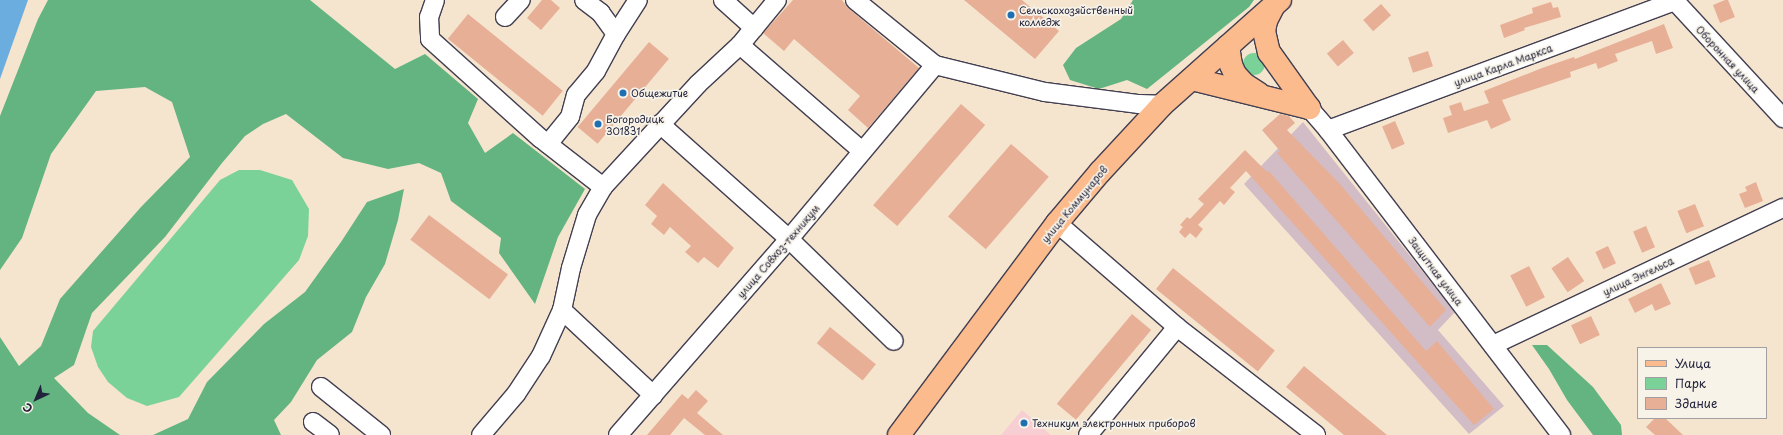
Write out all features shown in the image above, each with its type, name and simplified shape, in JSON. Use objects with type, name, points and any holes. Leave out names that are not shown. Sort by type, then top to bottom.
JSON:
[{"type":"main road","name":"улица Коммунаров","points":[[899,435],[1057,223],[1100,172],[1162,104],[1192,79],[1277,2]]},
{"type":"main road","points":[[1277,2],[1266,21],[1264,31],[1269,52],[1309,108]]},
{"type":"main road","points":[[1264,97],[1244,84],[1235,74],[1232,65],[1233,42],[1252,42],[1269,52]]},
{"type":"main road","points":[[1192,79],[1309,108]]},
{"type":"street","points":[[435,0],[429,17],[430,39],[482,88],[548,144],[603,187]]},
{"type":"street","points":[[505,17],[521,0]]},
{"type":"street","points":[[584,0],[601,13],[616,34]]},
{"type":"street","points":[[548,144],[570,117],[576,95],[596,71],[616,34],[638,0]]},
{"type":"street","points":[[723,0],[754,28]]},
{"type":"street","points":[[481,435],[516,394],[541,356],[562,310],[571,268],[587,215],[603,187],[698,84],[740,45],[777,0]]},
{"type":"street","points":[[855,0],[935,64],[1044,92],[1139,104],[1162,104]]},
{"type":"street","name":"Оборонная улица","points":[[1675,0],[1783,118]]},
{"type":"street","name":"улица Карла Маркса","points":[[1328,130],[1675,0]]},
{"type":"street","points":[[740,45],[862,151]]},
{"type":"street","name":"улица Совхоз-техникум","points":[[618,435],[789,238],[935,64]]},
{"type":"street","name":"Защитная улица","points":[[1309,108],[1328,130],[1561,435]]},
{"type":"street","points":[[660,124],[789,238],[894,341]]},
{"type":"street","name":"улица Энгельса","points":[[1493,345],[1783,208]]},
{"type":"street","points":[[1057,223],[1177,327],[1316,435]]},
{"type":"street","points":[[562,310],[653,395]]},
{"type":"street","points":[[1088,435],[1177,327]]},
{"type":"street","points":[[321,387],[381,435]]},
{"type":"street","points":[[313,422],[330,435]]},
{"type":"shaded area","points":[[1303,122],[1455,312],[1438,330],[1504,406],[1469,434],[1244,184]]},
{"type":"shaded area","name":"Техникум электронных приборов","points":[[1022,410],[1051,435],[1001,435]]},
{"type":"green space","points":[[48,0],[310,0],[395,69],[425,54],[478,99],[468,123],[485,153],[513,133],[585,189],[558,237],[535,304],[499,253],[501,238],[451,201],[441,173],[419,163],[388,169],[343,158],[286,114],[263,124],[245,136],[222,163],[165,237],[92,313],[74,365],[54,378],[88,413],[120,435],[0,435],[0,337],[19,366],[41,346],[60,299],[141,207],[190,157],[172,102],[145,87],[96,91],[51,154],[22,238],[0,270],[0,116],[38,19]]},
{"type":"green space","points":[[1133,0],[1254,0],[1249,7],[1147,89],[1127,80],[1099,89],[1070,80],[1063,65],[1076,48],[1121,19]]},
{"type":"green space","points":[[1254,53],[1262,56],[1265,64],[1262,72],[1254,75],[1246,72],[1243,64],[1246,56]]},
{"type":"green space","points":[[239,170],[260,170],[292,180],[309,209],[308,236],[299,260],[179,397],[147,406],[127,398],[108,382],[98,367],[91,347],[93,331],[220,180]]},
{"type":"green space","points":[[404,189],[398,220],[385,264],[366,297],[352,332],[317,360],[291,402],[274,420],[281,435],[153,435],[188,419],[207,382],[264,324],[305,292],[341,242],[367,202]]},
{"type":"green space","points":[[1532,345],[1547,345],[1593,387],[1621,425],[1622,435],[1593,435],[1567,400],[1549,369]]},
{"type":"water","points":[[0,0],[28,0],[0,79]]},
{"type":"building","points":[[542,0],[551,0],[560,8],[541,30],[527,18]]},
{"type":"building","points":[[793,0],[842,0],[848,8],[919,68],[868,128],[848,110],[860,96],[794,39],[784,51],[763,33]]},
{"type":"building","name":"Сельскохозяйственный колледж","points":[[964,0],[1022,0],[1059,31],[1035,59]]},
{"type":"building","points":[[1728,0],[1735,17],[1720,23],[1713,5]]},
{"type":"building","points":[[1551,2],[1553,8],[1558,7],[1561,17],[1524,28],[1525,30],[1504,38],[1500,25],[1533,13],[1532,8]]},
{"type":"building","points":[[1381,4],[1391,15],[1373,31],[1363,20]]},
{"type":"building","points":[[468,14],[563,91],[543,116],[448,39]]},
{"type":"building","points":[[1664,24],[1673,48],[1656,54],[1652,41],[1615,54],[1618,61],[1598,69],[1596,63],[1570,72],[1571,77],[1502,100],[1511,120],[1491,129],[1487,120],[1448,133],[1443,118],[1452,115],[1449,106],[1461,102],[1464,111],[1489,103],[1484,91],[1542,68],[1574,57],[1575,59]]},
{"type":"building","points":[[1343,40],[1354,53],[1338,67],[1327,53]]},
{"type":"building","name":"Общежитие","points":[[649,42],[669,59],[598,144],[578,127]]},
{"type":"building","points":[[1428,51],[1433,66],[1413,73],[1408,57]]},
{"type":"building","points":[[961,104],[985,125],[897,226],[873,205]]},
{"type":"building","points":[[1280,114],[1289,116],[1295,123],[1287,130],[1339,183],[1446,310],[1430,327],[1277,153],[1280,151],[1262,130]]},
{"type":"building","points":[[1395,121],[1405,144],[1392,149],[1382,126]]},
{"type":"building","points":[[1011,144],[1049,177],[986,249],[948,216]]},
{"type":"building","points":[[1245,150],[1267,172],[1269,171],[1426,351],[1437,341],[1494,409],[1474,425],[1246,171],[1230,188],[1235,192],[1224,205],[1220,201],[1198,225],[1203,229],[1196,238],[1190,233],[1185,238],[1179,232],[1183,227],[1180,225],[1187,217],[1190,219],[1204,204],[1198,199]]},
{"type":"building","points":[[1756,182],[1763,201],[1745,208],[1739,194],[1747,191],[1745,187]]},
{"type":"building","points":[[663,183],[734,248],[718,268],[704,257],[698,263],[685,252],[691,246],[670,227],[664,235],[651,224],[657,216],[645,205]]},
{"type":"building","points":[[1695,204],[1704,226],[1686,233],[1677,211]]},
{"type":"building","points":[[429,215],[508,275],[489,299],[410,240]]},
{"type":"building","points":[[1646,226],[1655,247],[1642,253],[1633,231]]},
{"type":"building","points":[[1608,246],[1616,263],[1603,269],[1595,252]]},
{"type":"building","points":[[1568,257],[1584,281],[1568,292],[1551,268]]},
{"type":"building","points":[[1709,260],[1716,277],[1695,285],[1689,268]]},
{"type":"building","points":[[1529,266],[1545,297],[1526,307],[1510,276]]},
{"type":"building","points":[[1173,268],[1275,350],[1258,371],[1156,289]]},
{"type":"building","points":[[1661,283],[1671,304],[1655,311],[1652,304],[1635,313],[1628,299]]},
{"type":"building","points":[[1132,314],[1151,330],[1076,420],[1057,404]]},
{"type":"building","points":[[1591,316],[1600,335],[1580,344],[1571,325]]},
{"type":"building","points":[[830,327],[876,364],[863,380],[817,343]]},
{"type":"building","points":[[1304,366],[1387,435],[1344,435],[1286,387]]},
{"type":"building","points":[[696,390],[708,401],[697,413],[723,435],[705,435],[684,418],[670,435],[647,435],[682,394],[688,399]]},
{"type":"building","points":[[1654,419],[1666,419],[1683,435],[1655,435],[1646,427]]},
{"type":"place","name":"Сельскохозяйственный колледж","points":[[1011,15]]},
{"type":"place","name":"Общежитие","points":[[623,93]]},
{"type":"place","name":"Богородицк 301831","points":[[598,124]]},
{"type":"place","name":"Техникум электронных приборов","points":[[1024,423]]}]
